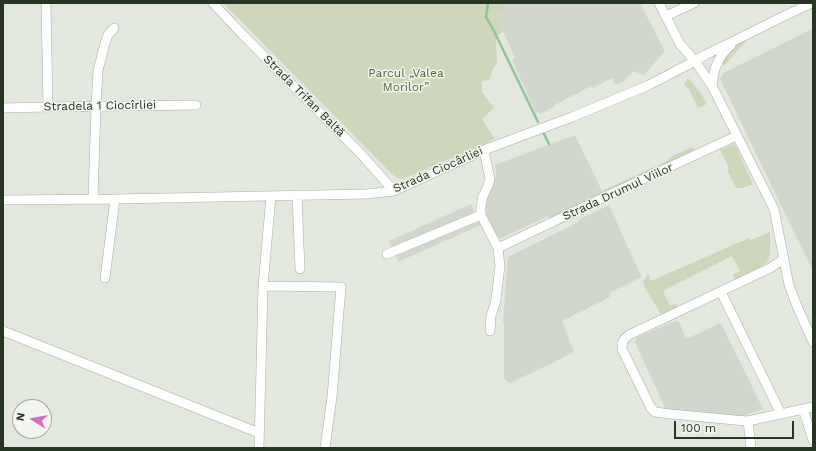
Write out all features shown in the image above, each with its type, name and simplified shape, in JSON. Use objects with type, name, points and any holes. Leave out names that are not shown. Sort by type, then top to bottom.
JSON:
[{"type":"street","points":[[46,3],[48,107]]},
{"type":"street","name":"Strada Trifan Baltă","points":[[213,3],[361,154],[394,191]]},
{"type":"street","points":[[659,3],[681,46],[695,61],[712,86],[774,209],[789,285],[797,306],[812,336]]},
{"type":"street","points":[[666,16],[694,3]]},
{"type":"street","name":"Strada Ciocârliei","points":[[3,200],[366,194],[394,191],[484,150],[572,117],[649,85],[707,54],[812,3]]},
{"type":"street","points":[[93,199],[98,72],[101,56],[108,35],[114,28]]},
{"type":"street","points":[[712,86],[716,65],[720,58],[736,40]]},
{"type":"street","name":"Stradela 1 Ciocîrliei","points":[[3,108],[196,105]]},
{"type":"street","name":"Strada Drumul Viilor","points":[[498,248],[737,135]]},
{"type":"street","points":[[484,150],[490,179],[480,206],[481,215],[498,248],[500,266],[496,300],[491,316],[490,331]]},
{"type":"street","points":[[297,195],[300,269]]},
{"type":"street","points":[[259,448],[263,286],[270,196]]},
{"type":"street","points":[[105,278],[115,199]]},
{"type":"street","points":[[387,254],[481,215]]},
{"type":"street","points":[[784,260],[721,292],[629,335],[624,338],[622,342],[622,349],[651,408],[655,412],[748,421],[813,407]]},
{"type":"street","points":[[263,286],[341,287],[332,397],[325,448]]},
{"type":"street","points":[[721,292],[781,414]]},
{"type":"street","points":[[3,330],[259,433]]},
{"type":"street","points":[[803,409],[813,440]]},
{"type":"street","points":[[748,421],[751,448]]},
{"type":"shaded area","points":[[508,3],[640,3],[665,51],[643,75],[633,71],[624,81],[617,84],[614,84],[612,78],[593,88],[591,86],[540,114],[539,111],[536,113],[512,60],[515,58],[496,15],[509,5]]},
{"type":"shaded area","points":[[813,27],[813,271],[720,79],[723,73],[812,29]]},
{"type":"shaded area","points":[[575,135],[602,191],[501,238],[496,235],[483,209],[492,178],[496,177],[495,165]]},
{"type":"shaded area","points":[[471,204],[481,225],[398,262],[389,241]]},
{"type":"shaded area","points":[[609,205],[642,277],[609,293],[610,297],[562,321],[574,352],[510,383],[506,381],[504,378],[503,323],[508,257],[579,222],[580,219]]},
{"type":"shaded area","points":[[675,321],[679,322],[685,336],[688,338],[721,323],[763,409],[737,418],[666,410],[635,342],[636,338]]},
{"type":"green space","name":"Parcul „Valea Morilor”","points":[[223,3],[508,3],[509,5],[496,15],[503,32],[496,36],[497,65],[494,66],[489,80],[482,81],[482,92],[494,108],[482,119],[495,139],[403,179],[398,178],[392,174]]},
{"type":"green space","points":[[746,39],[747,40],[724,66],[720,64],[731,49]]},
{"type":"green space","points":[[688,78],[701,93],[707,104],[698,108],[689,89],[684,85]]},
{"type":"green space","points":[[734,144],[753,185],[736,188],[727,170],[729,168],[720,150]]},
{"type":"green space","points":[[692,147],[695,152],[550,219],[548,216],[669,160],[668,158]]},
{"type":"green space","points":[[770,232],[770,255],[764,265],[735,280],[733,274],[740,271],[732,256],[663,291],[670,306],[676,303],[678,308],[664,315],[661,314],[645,288],[643,282],[648,273],[651,281],[749,238],[751,240]]},
{"type":"waterway","points":[[488,3],[486,17],[538,122]]},
{"type":"waterway","points":[[542,130],[549,144]]}]
